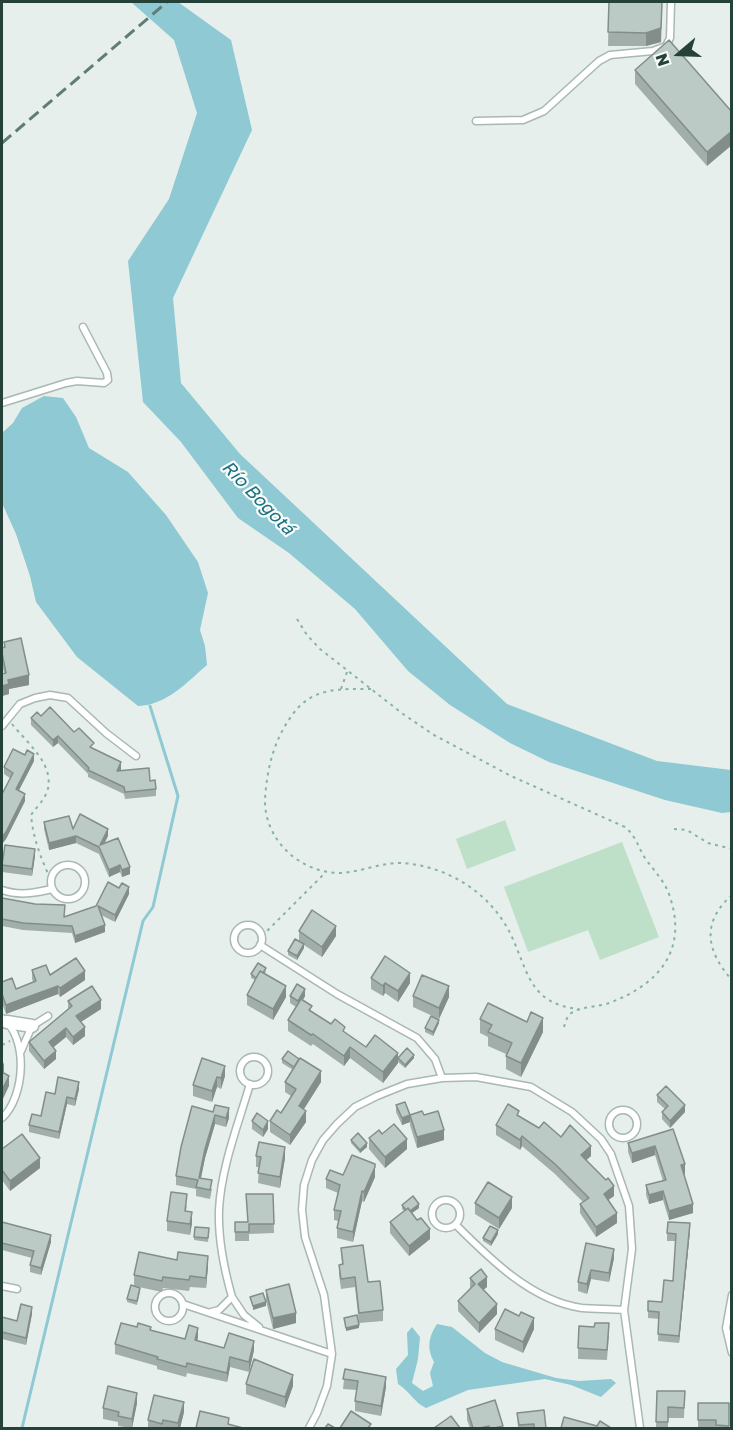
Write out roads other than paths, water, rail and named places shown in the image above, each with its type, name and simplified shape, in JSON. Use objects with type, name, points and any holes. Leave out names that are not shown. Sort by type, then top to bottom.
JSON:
[{"type":"street","points":[[4,1020],[32,1026]]},
{"type":"lane","points":[[476,121],[523,120],[544,111],[599,61],[610,55],[653,51],[666,46],[670,38],[671,2]]},
{"type":"lane","points":[[2,403],[66,383],[77,381],[104,383],[108,380],[108,373],[83,327]]},
{"type":"lane","points":[[2,726],[20,704],[50,695],[68,698],[106,733],[136,756]]},
{"type":"lane","points":[[69,865],[82,873],[85,883],[82,893],[73,899],[63,899],[52,889],[51,880],[59,867],[69,865]]},
{"type":"lane","points":[[2,890],[9,893],[32,894],[52,889]]},
{"type":"lane","points":[[249,925],[257,928],[262,936],[260,945],[254,952],[244,952],[237,947],[234,938],[241,927],[249,925]]},
{"type":"lane","points":[[260,945],[337,994],[417,1038],[435,1059],[442,1078]]},
{"type":"lane","points":[[2,1118],[15,1096],[21,1051],[32,1026],[48,1016]]},
{"type":"lane","points":[[4,1020],[21,1051]]},
{"type":"lane","points":[[259,1058],[267,1068],[266,1077],[260,1083],[250,1084],[242,1078],[241,1065],[246,1059],[259,1058]]},
{"type":"lane","points":[[309,1428],[327,1386],[332,1354],[324,1294],[305,1237],[303,1219],[304,1185],[312,1161],[323,1140],[356,1107],[377,1096],[407,1084],[442,1078],[476,1077],[531,1088],[572,1112],[601,1139],[611,1154],[628,1206],[632,1249],[624,1310],[640,1428]]},
{"type":"lane","points":[[250,1084],[227,1162],[219,1208],[222,1252],[232,1297],[244,1316],[270,1333]]},
{"type":"lane","points":[[629,1111],[635,1117],[636,1130],[629,1137],[619,1137],[612,1132],[610,1119],[616,1112],[629,1111]]},
{"type":"lane","points":[[601,1139],[612,1132]]},
{"type":"lane","points":[[443,1201],[456,1204],[460,1211],[456,1225],[447,1228],[438,1226],[433,1218],[436,1205],[443,1201]]},
{"type":"lane","points":[[456,1225],[489,1257],[533,1289],[555,1300],[580,1307],[624,1310]]},
{"type":"lane","points":[[2,1286],[17,1289]]},
{"type":"lane","points":[[183,1304],[179,1317],[170,1321],[161,1318],[156,1310],[156,1302],[166,1293],[175,1294],[183,1304],[332,1354]]},
{"type":"lane","points":[[732,1295],[726,1328],[732,1353]]},
{"type":"lane","points":[[208,1312],[219,1310],[232,1297]]},
{"type":"water","name":"Río Bogotá","points":[[131,2],[178,2],[231,40],[252,130],[173,298],[181,383],[240,454],[507,704],[657,761],[731,770],[731,812],[722,813],[665,800],[549,762],[510,743],[450,705],[408,671],[355,609],[289,553],[238,518],[181,442],[143,402],[128,261],[169,199],[197,113],[174,40]]},
{"type":"water","points":[[44,396],[63,398],[76,417],[89,448],[128,472],[166,515],[198,562],[208,593],[200,630],[207,665],[184,685],[158,702],[138,706],[77,657],[36,602],[16,534],[2,503],[2,433],[13,423],[22,408]]},
{"type":"water","points":[[437,1324],[452,1327],[485,1353],[502,1362],[556,1378],[579,1381],[611,1379],[616,1383],[601,1397],[571,1385],[545,1379],[468,1390],[426,1408],[398,1384],[396,1369],[408,1355],[407,1333],[412,1327],[420,1337],[412,1383],[423,1391],[433,1386],[430,1373],[434,1362],[430,1352],[430,1342]]},
{"type":"waterway","points":[[22,1428],[143,921],[153,907],[178,796],[150,706]]},
{"type":"railway","points":[[2,143],[167,2]]}]
